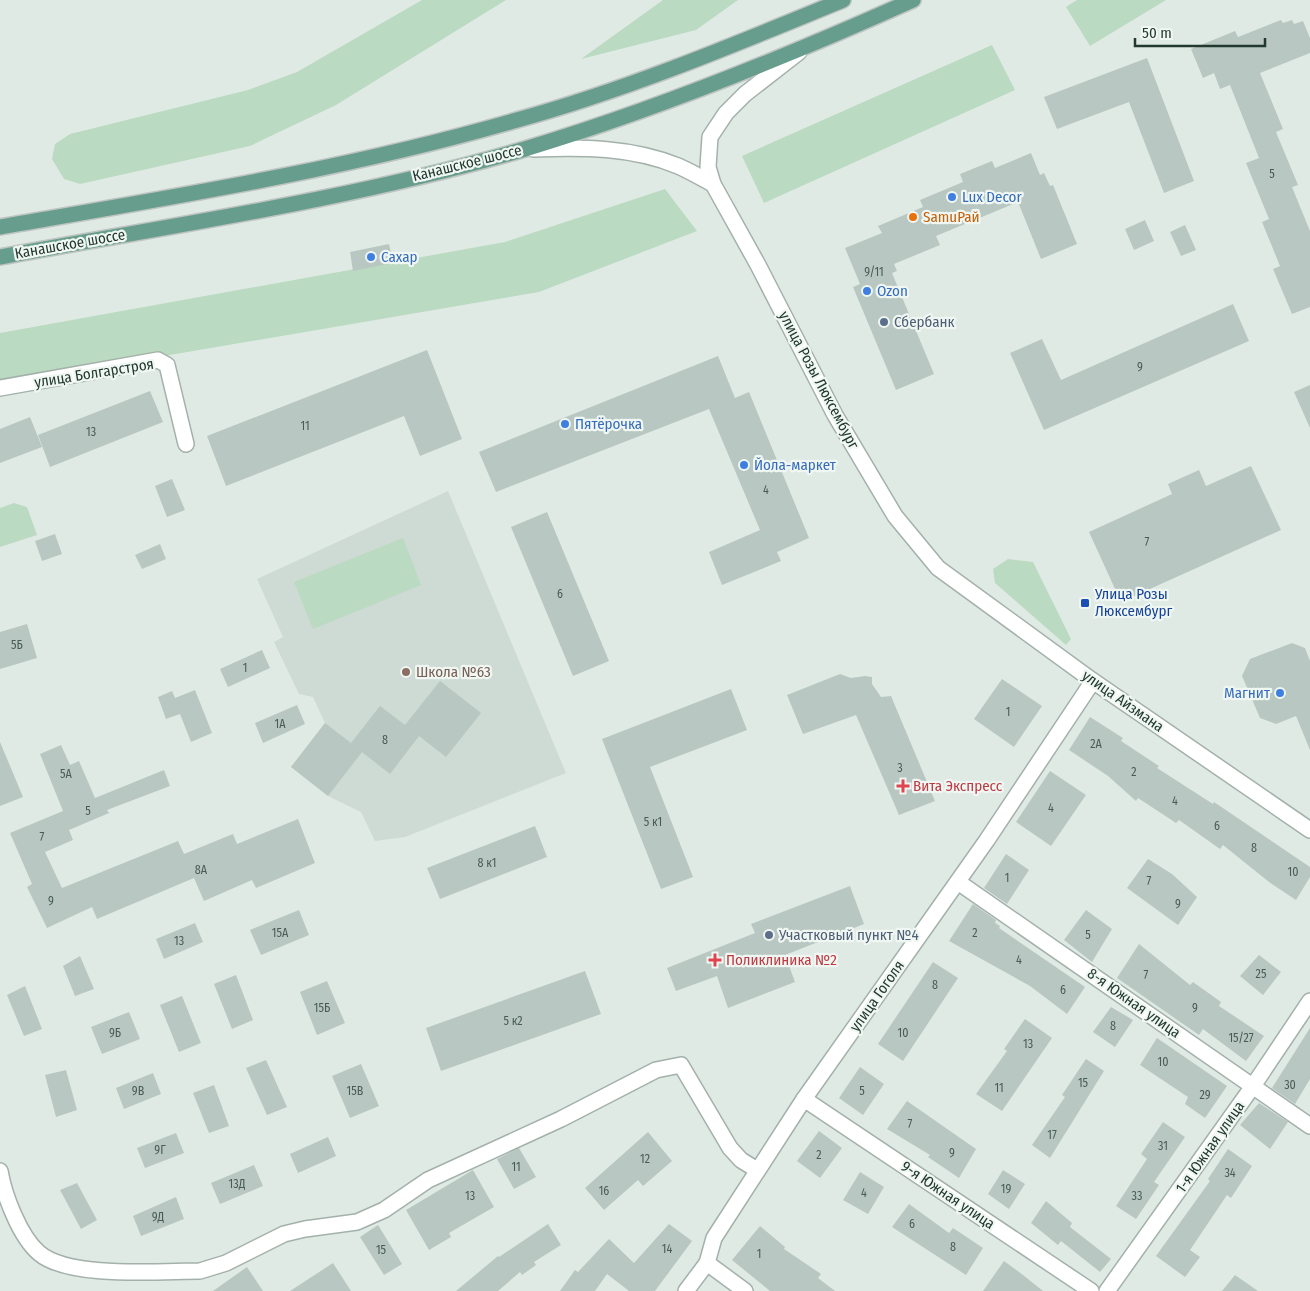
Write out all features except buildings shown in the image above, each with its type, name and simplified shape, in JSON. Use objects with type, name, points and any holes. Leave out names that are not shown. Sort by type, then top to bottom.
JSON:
[{"type":"main road","name":"Канашское шоссе","points":[[0,227],[313,170],[393,153],[508,123],[621,87],[844,0]]},
{"type":"main road","name":"Канашское шоссе","points":[[0,257],[325,197],[524,149],[674,100],[802,50],[913,0]]},
{"type":"street","points":[[713,184],[708,152],[710,137],[716,127],[745,94],[802,50]]},
{"type":"street","points":[[524,149],[586,147],[639,154],[679,166],[713,184]]},
{"type":"street","name":"улица Розы Люксембург","points":[[713,184],[840,423],[895,516],[938,568]]},
{"type":"street","name":"улица Болгарстроя","points":[[0,388],[158,360],[167,366],[186,444]]},
{"type":"street","name":"улица Айзмана","points":[[938,568],[1093,681],[1310,830]]},
{"type":"street","name":"улица Гоголя","points":[[686,1291],[708,1263],[714,1238],[804,1099],[958,882],[1093,681]]},
{"type":"street","name":"8-я Южная улица","points":[[958,882],[1310,1126]]},
{"type":"street","name":"1-я Южная улица","points":[[1107,1291],[1253,1086],[1310,1001]]},
{"type":"street","points":[[0,1171],[12,1209],[29,1242],[39,1253],[52,1261],[96,1271],[200,1271],[214,1268],[284,1234],[305,1229],[357,1222],[384,1210],[428,1180],[561,1119],[656,1070],[681,1065],[730,1148],[741,1160],[758,1170]]},
{"type":"street","name":"9-я Южная улица","points":[[804,1099],[1091,1291]]},
{"type":"street","points":[[708,1263],[745,1291]]},
{"type":"shaded area","name":"Школа №63","points":[[448,491],[566,773],[405,837],[375,841],[361,812],[328,796],[291,767],[325,723],[313,697],[299,694],[274,642],[283,637],[257,579]]},
{"type":"green space","points":[[422,0],[506,0],[336,105],[250,146],[80,184],[64,179],[52,159],[55,144],[70,134],[248,90],[297,72]]},
{"type":"green space","points":[[663,0],[738,0],[696,30],[581,59]]},
{"type":"green space","points":[[1077,0],[1166,0],[1090,46],[1066,7]]},
{"type":"green space","points":[[992,45],[1015,90],[764,203],[742,156]]},
{"type":"green space","points":[[665,189],[697,231],[539,292],[0,384],[0,333],[505,242]]},
{"type":"green space","points":[[14,503],[27,507],[37,535],[0,547],[0,508]]},
{"type":"green space","points":[[403,538],[421,585],[313,629],[294,582]]},
{"type":"green space","points":[[1008,559],[1033,562],[1071,639],[1066,645],[995,583],[993,569]]},
{"type":"place","name":"Lux Decor","points":[[952,197]]},
{"type":"place","name":"SamuРай","points":[[913,217]]},
{"type":"place","name":"Сахар","points":[[371,257]]},
{"type":"place","name":"Ozon","points":[[867,291]]},
{"type":"place","name":"Сбербанк","points":[[884,322]]},
{"type":"place","name":"Пятёрочка","points":[[565,424]]},
{"type":"place","name":"Йола-маркет","points":[[744,465]]},
{"type":"place","name":"Улица Розы Люксембург","points":[[1085,603]]},
{"type":"place","name":"Школа №63","points":[[406,672]]},
{"type":"place","name":"Магнит","points":[[1280,693]]},
{"type":"place","name":"Вита Экспресс","points":[[903,786]]},
{"type":"place","name":"Участковый пункт №4","points":[[769,935]]},
{"type":"place","name":"Поликлиника №2","points":[[715,960]]}]
